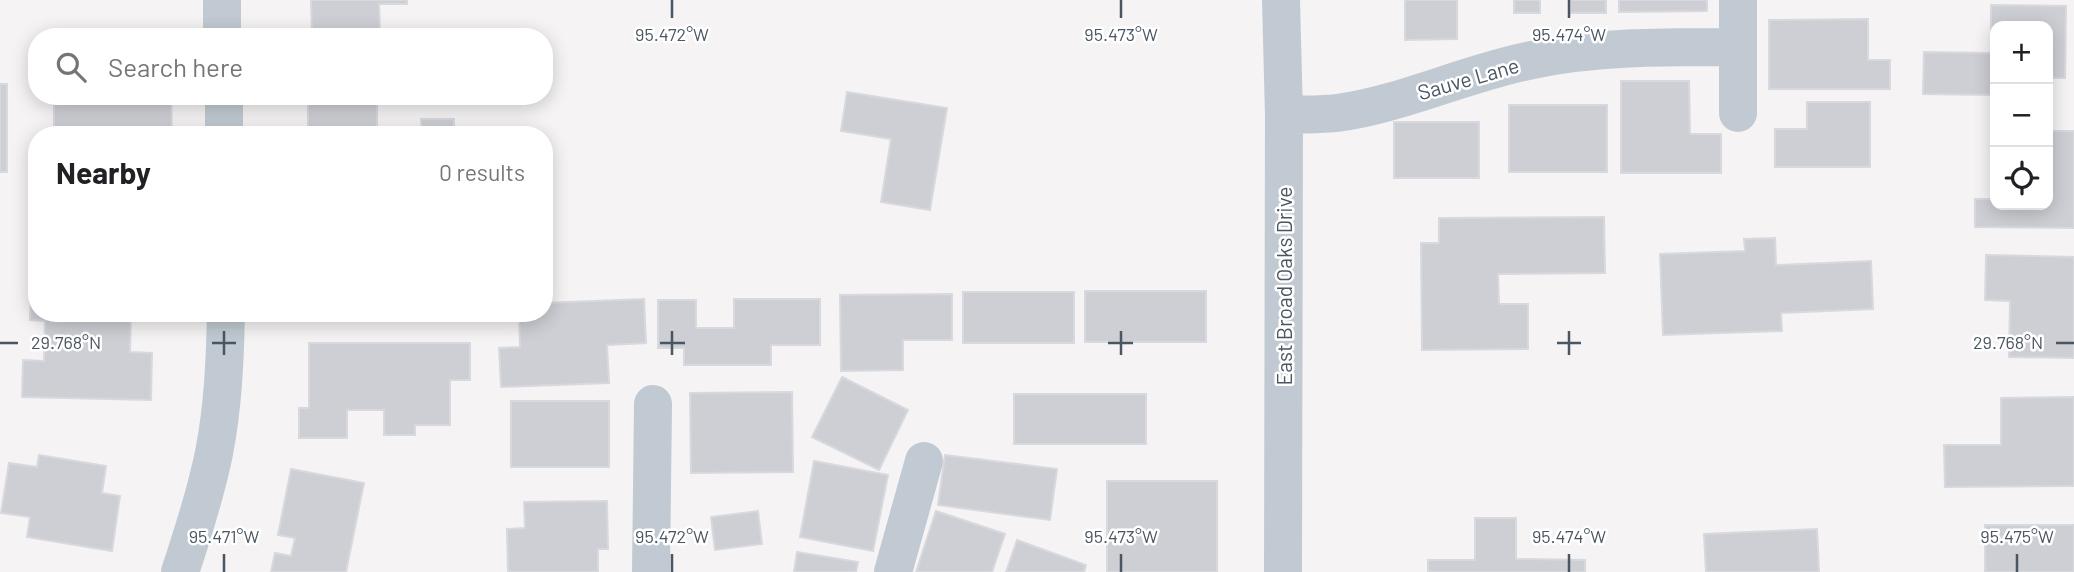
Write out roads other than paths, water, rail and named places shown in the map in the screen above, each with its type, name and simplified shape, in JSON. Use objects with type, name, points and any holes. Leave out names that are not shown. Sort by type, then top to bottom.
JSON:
[{"type":"street","points":[[222,0],[222,28]]},
{"type":"street","name":"East Broad Oaks Drive","points":[[1281,0],[1284,115],[1283,572]]},
{"type":"street","points":[[1738,0],[1738,113]]},
{"type":"street","name":"Sauve Lane","points":[[1284,115],[1337,113],[1528,60],[1584,50],[1738,47]]},
{"type":"street","points":[[224,105],[225,126]]},
{"type":"street","points":[[180,572],[195,528],[214,452],[225,362],[226,322]]},
{"type":"street","points":[[651,572],[653,404]]},
{"type":"street","points":[[893,572],[924,461]]}]
